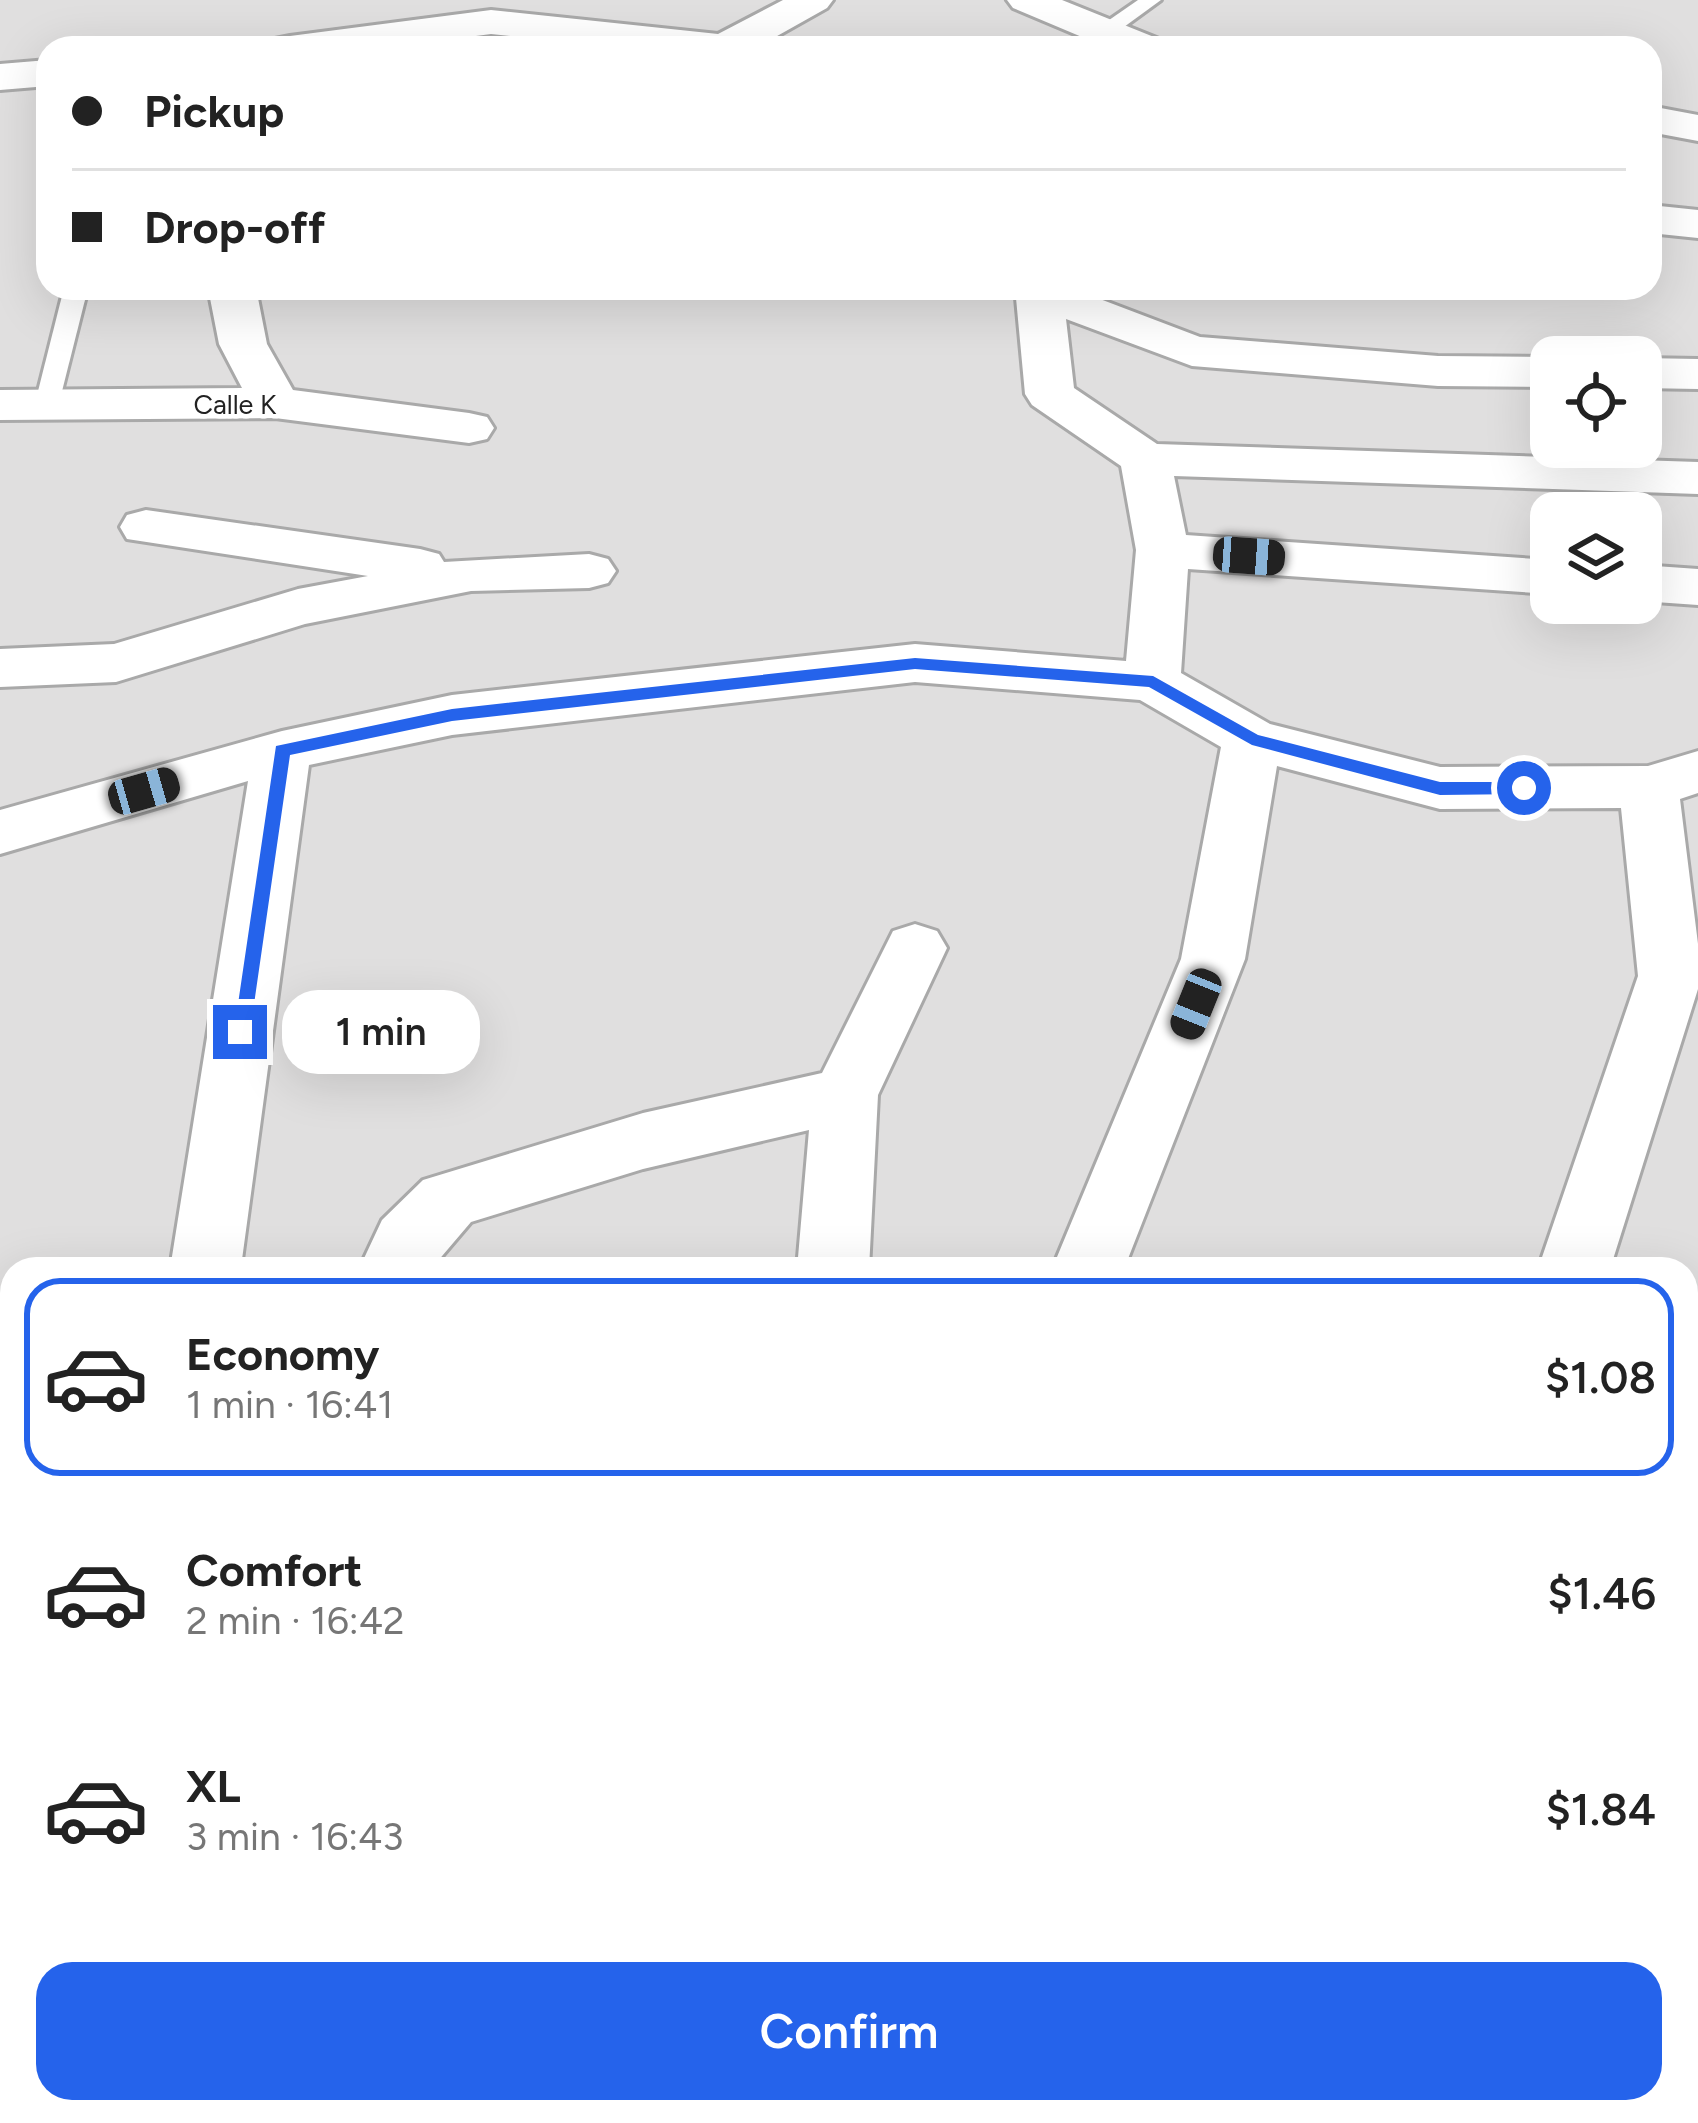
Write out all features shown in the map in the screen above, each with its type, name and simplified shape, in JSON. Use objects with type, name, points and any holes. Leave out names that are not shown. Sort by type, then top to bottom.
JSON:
[{"type":"street","points":[[751,36],[813,0]]},
{"type":"street","points":[[1027,0],[1117,36]]},
{"type":"street","points":[[353,36],[484,11],[656,36]]},
{"type":"street","points":[[0,77],[36,75]]},
{"type":"street","points":[[1662,121],[1698,128]]},
{"type":"street","points":[[1662,220],[1698,224]]},
{"type":"street","points":[[234,300],[243,344],[275,403]]},
{"type":"street","points":[[1037,300],[1050,394],[1145,459],[1698,478]]},
{"type":"street","points":[[1062,300],[1192,351],[1438,371],[1530,372]]},
{"type":"street","points":[[1662,374],[1698,374]]},
{"type":"street","name":"Calle K","points":[[23,406],[275,403],[470,428]]},
{"type":"street","points":[[1145,459],[1162,550],[1153,682]]},
{"type":"street","points":[[146,526],[471,574]]},
{"type":"street","points":[[1162,550],[1530,576]]},
{"type":"street","points":[[0,668],[116,663],[298,607],[471,574],[589,571]]},
{"type":"street","points":[[1662,584],[1698,586]]},
{"type":"street","points":[[0,832],[282,751],[452,715],[915,663],[1153,682],[1252,739],[1440,788],[1674,779],[1670,976],[1578,1257]]},
{"type":"street","points":[[1093,1257],[1214,959],[1252,739]]},
{"type":"street","points":[[206,1257],[282,751]]},
{"type":"street","points":[[834,1257],[845,1095],[915,947]]},
{"type":"street","points":[[400,1257],[406,1241],[448,1200],[643,1141],[845,1095]]},
{"type":"lane","points":[[1106,31],[1151,0]]},
{"type":"lane","points":[[23,406],[71,300]]},
{"type":"shaded area","points":[[0,0],[1698,0],[1698,1257],[0,1257]]},
{"type":"route","points":[[240,1032],[282,751],[452,715],[915,663],[1153,682],[1252,739],[1440,788],[1524,788]]}]
